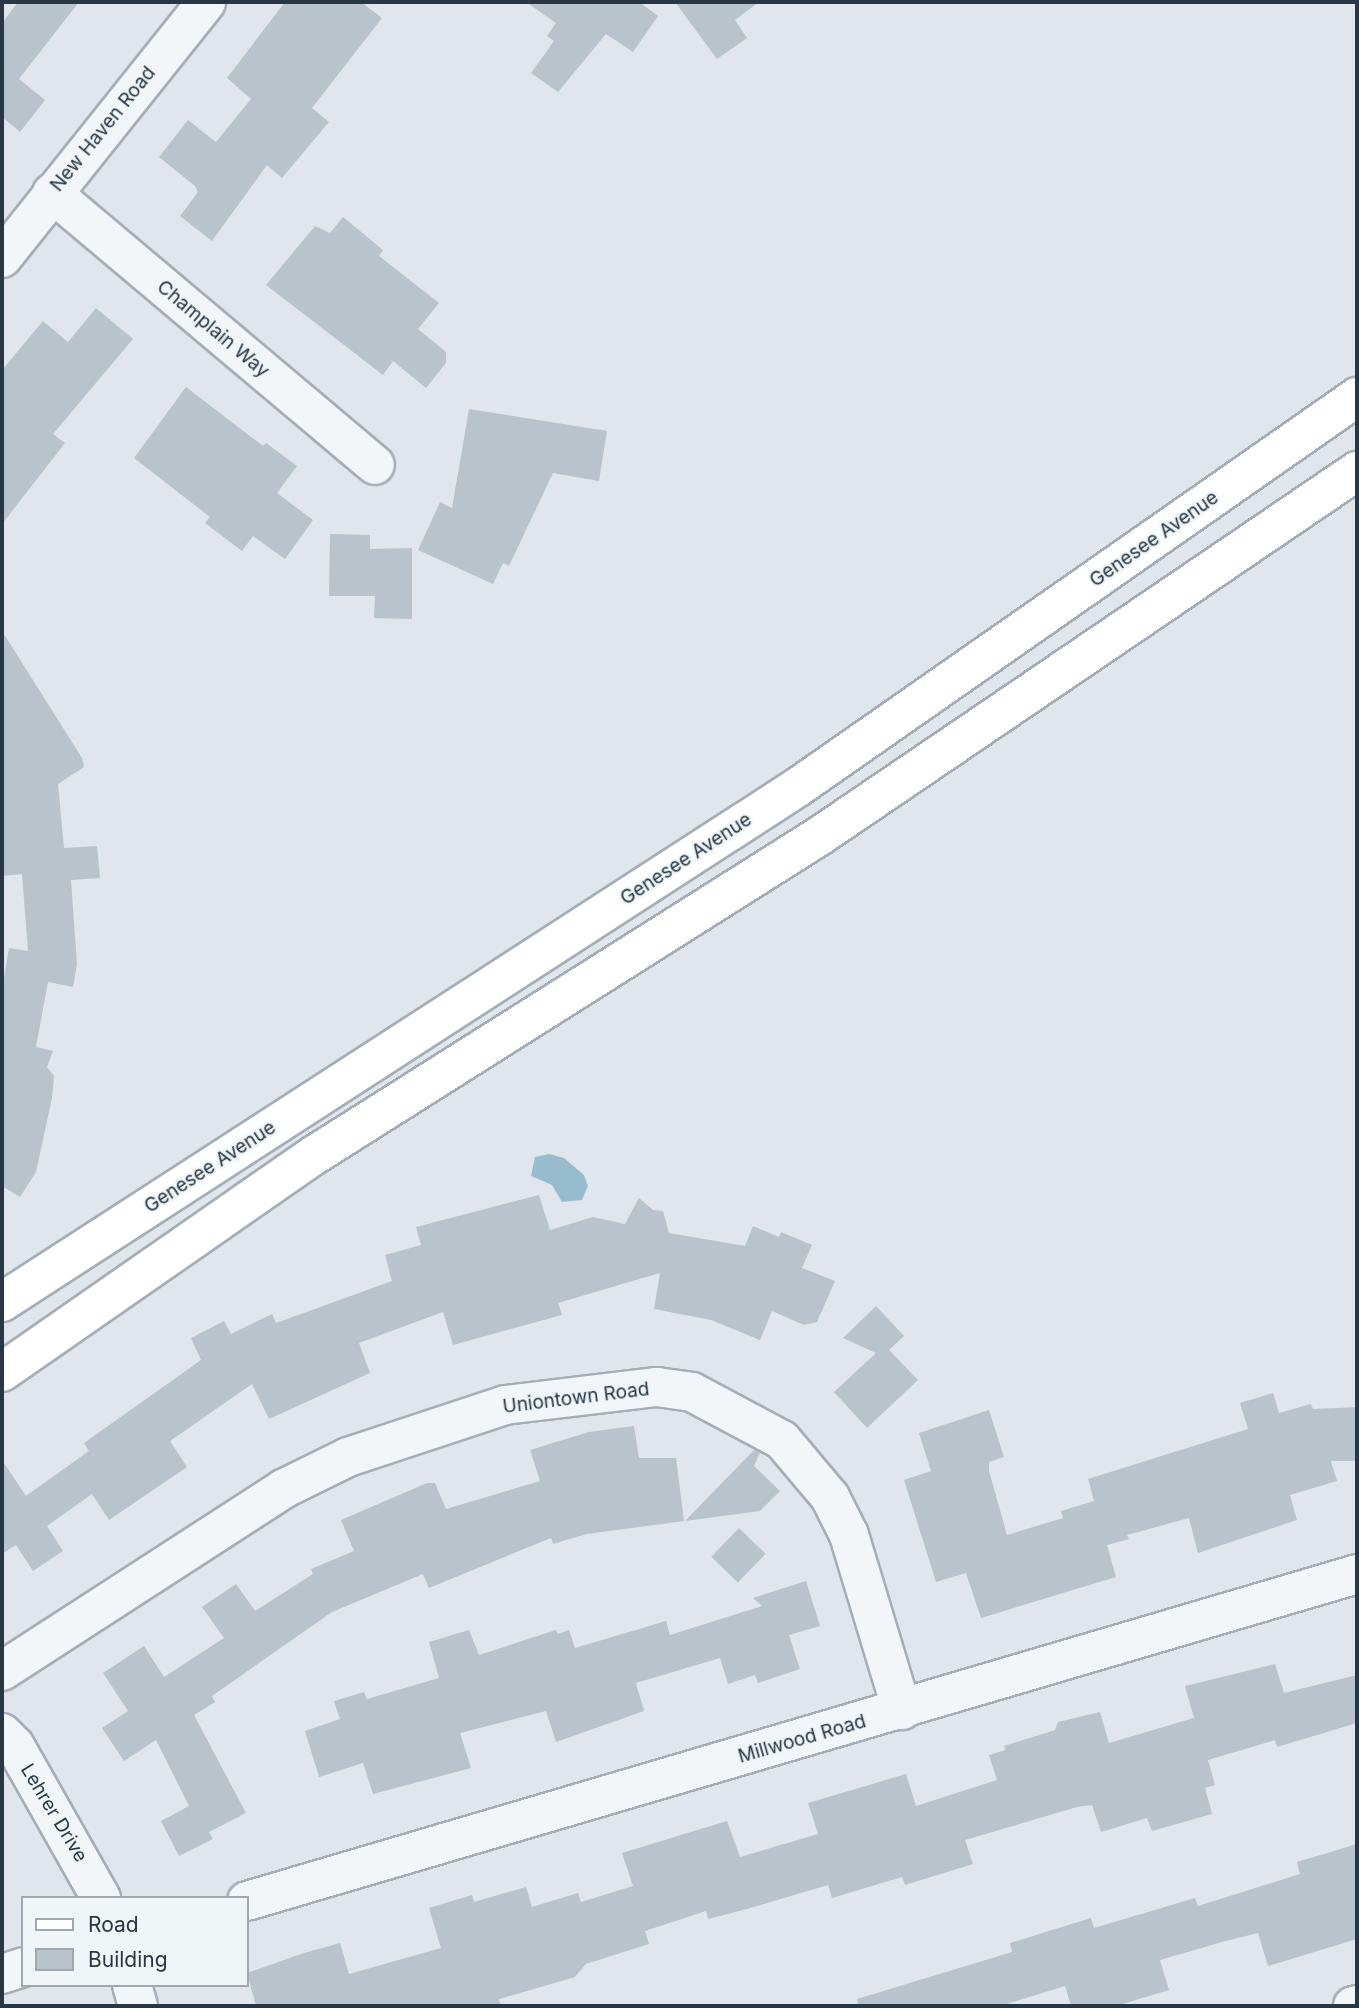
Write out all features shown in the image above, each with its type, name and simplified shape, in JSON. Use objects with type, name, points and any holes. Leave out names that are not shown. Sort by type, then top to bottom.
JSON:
[{"type":"main road","name":"Genesee Avenue","points":[[2,1302],[798,787],[1357,397]]},
{"type":"main road","points":[[2,1372],[316,1154],[821,835],[1357,471]]},
{"type":"street","name":"New Haven Road","points":[[2,258],[51,193],[206,2]]},
{"type":"street","name":"Champlain Way","points":[[51,193],[375,465]]},
{"type":"street","name":"Uniontown Road","points":[[2,1671],[283,1489],[348,1457],[505,1405],[657,1387],[692,1392],[782,1440],[830,1497],[849,1535],[902,1710]]},
{"type":"street","name":"Millwood Road","points":[[248,1901],[1357,1574]]},
{"type":"street","name":"Lehrer Drive","points":[[2,1733],[15,1746],[100,1896]]},
{"type":"street","points":[[2,1974],[21,1968]]},
{"type":"street","points":[[133,1987],[138,2006]]},
{"type":"water","points":[[549,1154],[564,1158],[584,1175],[588,1186],[582,1200],[562,1202],[552,1185],[531,1176],[535,1157]]},
{"type":"building","points":[[18,2],[79,2],[19,79],[45,100],[20,132],[2,117],[2,23]]},
{"type":"building","points":[[285,2],[361,2],[382,18],[312,108],[329,122],[282,178],[267,165],[212,241],[180,216],[198,192],[195,186],[159,157],[188,120],[216,142],[251,99],[227,78]]},
{"type":"building","points":[[526,2],[639,2],[658,16],[633,52],[606,34],[558,92],[531,73],[554,41],[547,36],[556,23]]},
{"type":"building","points":[[675,2],[759,2],[735,20],[747,38],[717,59]]},
{"type":"building","points":[[343,217],[383,250],[379,256],[439,303],[418,329],[446,352],[446,363],[426,388],[393,361],[383,375],[266,285],[315,226],[330,233]]},
{"type":"building","points":[[96,308],[133,339],[53,434],[65,443],[2,524],[2,370],[43,321],[68,342]]},
{"type":"building","points":[[186,387],[263,446],[266,443],[297,466],[277,493],[313,520],[285,559],[253,536],[242,551],[205,523],[210,517],[134,458]]},
{"type":"building","points":[[469,409],[607,431],[599,481],[553,473],[509,566],[503,563],[493,584],[418,550],[440,502],[452,508]]},
{"type":"building","points":[[330,534],[370,535],[370,549],[412,548],[412,619],[374,618],[375,596],[329,596]]},
{"type":"building","points":[[2,631],[82,758],[84,767],[58,784],[64,848],[97,846],[100,878],[71,880],[77,964],[73,987],[48,982],[36,1047],[53,1051],[47,1067],[54,1076],[52,1098],[36,1172],[20,1197],[2,1186],[2,990],[9,948],[28,951],[22,874],[2,876]]},
{"type":"building","points":[[539,1195],[550,1230],[593,1217],[625,1224],[639,1198],[653,1210],[663,1211],[669,1233],[745,1246],[753,1226],[779,1237],[781,1232],[812,1245],[802,1268],[835,1281],[817,1322],[804,1325],[772,1311],[760,1340],[711,1320],[654,1309],[660,1273],[558,1303],[562,1315],[453,1345],[443,1312],[359,1343],[370,1373],[269,1419],[252,1384],[170,1441],[187,1467],[109,1520],[92,1494],[47,1526],[63,1551],[33,1571],[16,1545],[2,1554],[2,1460],[26,1496],[89,1451],[84,1443],[201,1360],[191,1338],[224,1321],[231,1334],[272,1314],[276,1323],[392,1281],[385,1255],[421,1245],[416,1227]]},
{"type":"building","points":[[876,1306],[904,1336],[889,1350],[918,1380],[867,1428],[834,1392],[876,1353],[843,1338]]},
{"type":"building","points":[[1273,1393],[1279,1413],[1311,1404],[1313,1409],[1357,1407],[1357,1461],[1331,1461],[1337,1481],[1290,1495],[1297,1520],[1198,1553],[1189,1518],[1127,1535],[1129,1539],[1107,1545],[1116,1577],[981,1618],[966,1573],[936,1582],[904,1480],[931,1471],[919,1433],[989,1410],[1004,1457],[989,1462],[989,1471],[1007,1535],[1063,1518],[1061,1511],[1094,1501],[1088,1479],[1248,1429],[1240,1403]]},
{"type":"building","points":[[634,1426],[639,1458],[676,1458],[684,1521],[587,1534],[553,1544],[551,1538],[429,1588],[423,1574],[332,1612],[212,1696],[215,1702],[194,1715],[246,1813],[209,1832],[213,1839],[179,1856],[161,1821],[189,1806],[156,1740],[124,1761],[102,1728],[128,1711],[103,1673],[144,1646],[164,1677],[224,1638],[202,1607],[236,1584],[255,1611],[313,1574],[311,1569],[354,1551],[341,1520],[427,1483],[435,1483],[446,1509],[540,1481],[530,1450],[589,1432]]},
{"type":"building","points":[[754,1450],[760,1453],[754,1466],[780,1491],[760,1511],[685,1521]]},
{"type":"building","points":[[739,1528],[766,1554],[738,1582],[711,1557]]},
{"type":"building","points":[[806,1581],[820,1626],[789,1635],[800,1669],[758,1683],[755,1675],[728,1684],[720,1658],[636,1683],[644,1711],[556,1742],[546,1711],[460,1733],[471,1768],[373,1794],[363,1763],[319,1777],[305,1731],[340,1719],[334,1701],[364,1692],[367,1699],[439,1678],[429,1642],[469,1630],[479,1655],[556,1630],[558,1634],[569,1630],[575,1648],[666,1621],[670,1635],[762,1606],[753,1598]]},
{"type":"building","points":[[1275,1664],[1284,1693],[1357,1675],[1357,1723],[1277,1747],[1275,1740],[1208,1760],[1215,1785],[1205,1788],[1212,1814],[1152,1831],[1147,1818],[1101,1832],[1092,1805],[1077,1807],[965,1840],[973,1864],[905,1885],[902,1877],[832,1898],[828,1885],[708,1919],[706,1911],[645,1931],[649,1944],[586,1964],[575,1977],[499,1999],[501,2006],[256,2006],[248,1973],[304,1953],[340,1943],[349,1974],[441,1948],[429,1908],[472,1895],[474,1902],[526,1887],[532,1907],[578,1893],[581,1902],[633,1886],[622,1853],[727,1821],[740,1857],[818,1834],[808,1803],[906,1774],[916,1806],[997,1780],[989,1755],[1005,1750],[1004,1746],[1055,1730],[1058,1722],[1100,1712],[1109,1743],[1194,1718],[1185,1686]]},
{"type":"building","points":[[1357,1844],[1357,1939],[1268,1966],[1258,1933],[1222,1942],[1160,1960],[1169,1990],[1116,2006],[1071,2006],[1065,1986],[1000,2006],[858,2006],[857,1999],[1012,1952],[1010,1943],[1091,1918],[1094,1928],[1195,1898],[1198,1906],[1300,1874],[1297,1862]]}]
